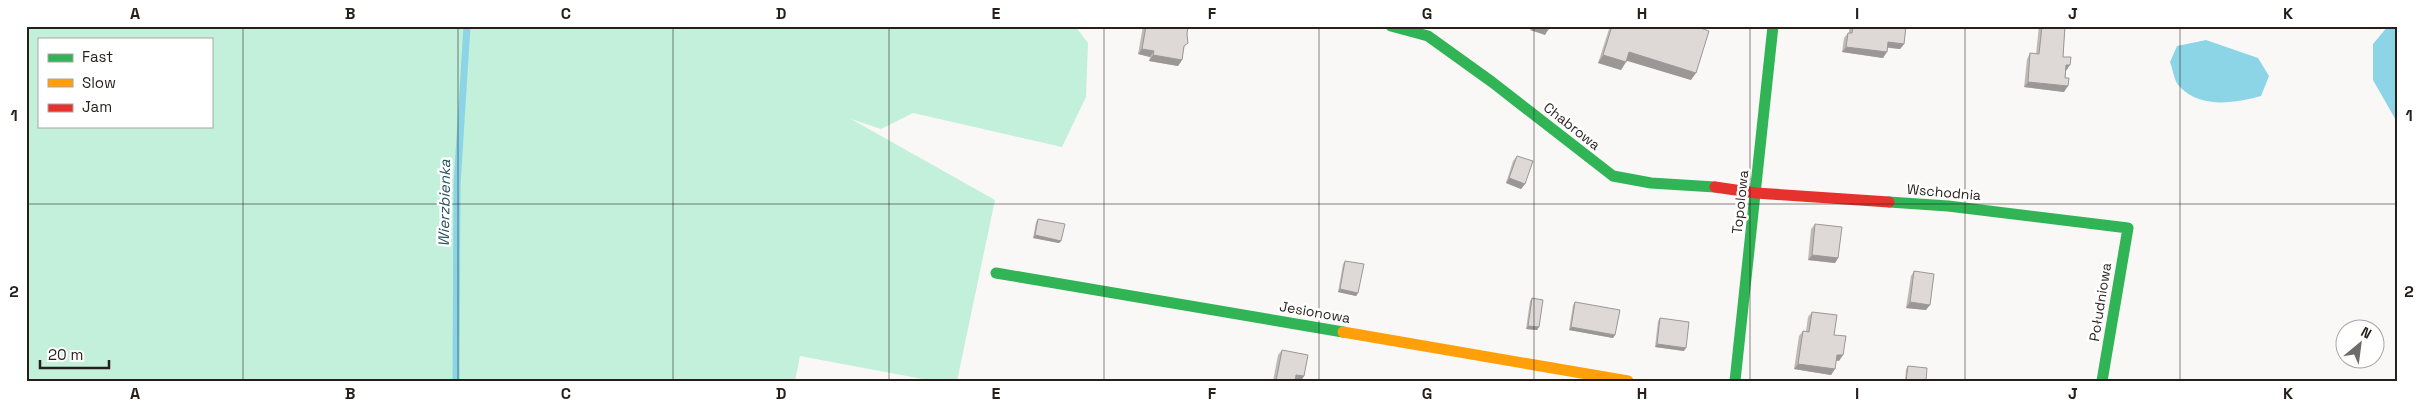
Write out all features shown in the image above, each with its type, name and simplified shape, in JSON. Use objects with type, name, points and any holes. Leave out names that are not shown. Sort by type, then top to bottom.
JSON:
[{"type":"street","name":"Chabrowa","points":[[1390,26],[1428,36],[1492,82],[1612,176],[1651,183],[1718,187],[1756,193]]},
{"type":"street","name":"Topolowa","points":[[1735,381],[1773,26]]},
{"type":"street","name":"Wschodnia","points":[[1756,193],[1948,206],[2128,228]]},
{"type":"street","name":"Południowa","points":[[2102,381],[2128,228]]},
{"type":"street","name":"Jesionowa","points":[[996,273],[1628,381]]},
{"type":"green space","points":[[26,26],[1075,26],[1088,43],[1086,97],[1062,147],[913,113],[881,129],[851,119],[995,200],[957,381],[933,381],[800,356],[795,381],[26,381]]},
{"type":"water","points":[[2388,26],[2397,26],[2397,122],[2373,80],[2373,44]]},
{"type":"water","points":[[2206,40],[2258,58],[2269,76],[2261,96],[2240,101],[2208,101],[2188,94],[2178,85],[2170,62],[2177,46]]},
{"type":"building","points":[[1146,26],[1188,26],[1188,43],[1184,46],[1182,60],[1153,55],[1154,51],[1142,49]]},
{"type":"building","points":[[1538,26],[1550,26],[1548,30]]},
{"type":"building","points":[[1612,26],[1695,26],[1709,31],[1696,73],[1629,52],[1626,62],[1603,55]]},
{"type":"building","points":[[1853,26],[1906,26],[1904,44],[1888,42],[1887,52],[1846,47],[1848,33],[1852,33]]},
{"type":"building","points":[[2042,26],[2065,26],[2063,57],[2071,57],[2070,65],[2066,65],[2065,78],[2069,78],[2068,86],[2028,82],[2030,53],[2039,54]]},
{"type":"building","points":[[1517,156],[1533,161],[1525,184],[1509,178]]},
{"type":"building","points":[[1038,219],[1065,224],[1061,241],[1035,235]]},
{"type":"building","points":[[1815,224],[1842,227],[1838,258],[1812,255]]},
{"type":"building","points":[[1345,261],[1364,264],[1358,293],[1340,289]]},
{"type":"building","points":[[1914,271],[1934,274],[1930,305],[1910,302]]},
{"type":"building","points":[[1532,298],[1543,300],[1539,327],[1528,326]]},
{"type":"building","points":[[1575,302],[1620,310],[1615,335],[1571,327]]},
{"type":"building","points":[[1812,312],[1837,315],[1834,335],[1846,336],[1843,355],[1837,355],[1835,369],[1798,364],[1803,331],[1809,332]]},
{"type":"building","points":[[1660,318],[1689,322],[1686,348],[1657,344]]},
{"type":"building","points":[[1282,350],[1308,355],[1304,376],[1296,375],[1295,381],[1276,381]]},
{"type":"building","points":[[1908,366],[1927,368],[1926,381],[1906,381]]},
{"type":"waterway","name":"Wierzbienka","points":[[456,381],[457,185],[467,26]]},
{"type":"traffic: fast","points":[[1391,26],[1428,36],[1492,82],[1613,176],[1651,183],[1715,187]]},
{"type":"traffic: fast","points":[[1735,381],[1773,26]]},
{"type":"traffic: fast","points":[[1889,202],[1948,206],[2128,228],[2102,381]]},
{"type":"traffic: fast","points":[[996,273],[1343,332]]},
{"type":"traffic: slow","points":[[1343,332],[1628,381]]},
{"type":"traffic: jam","points":[[1715,187],[1756,193],[1889,202]]}]
